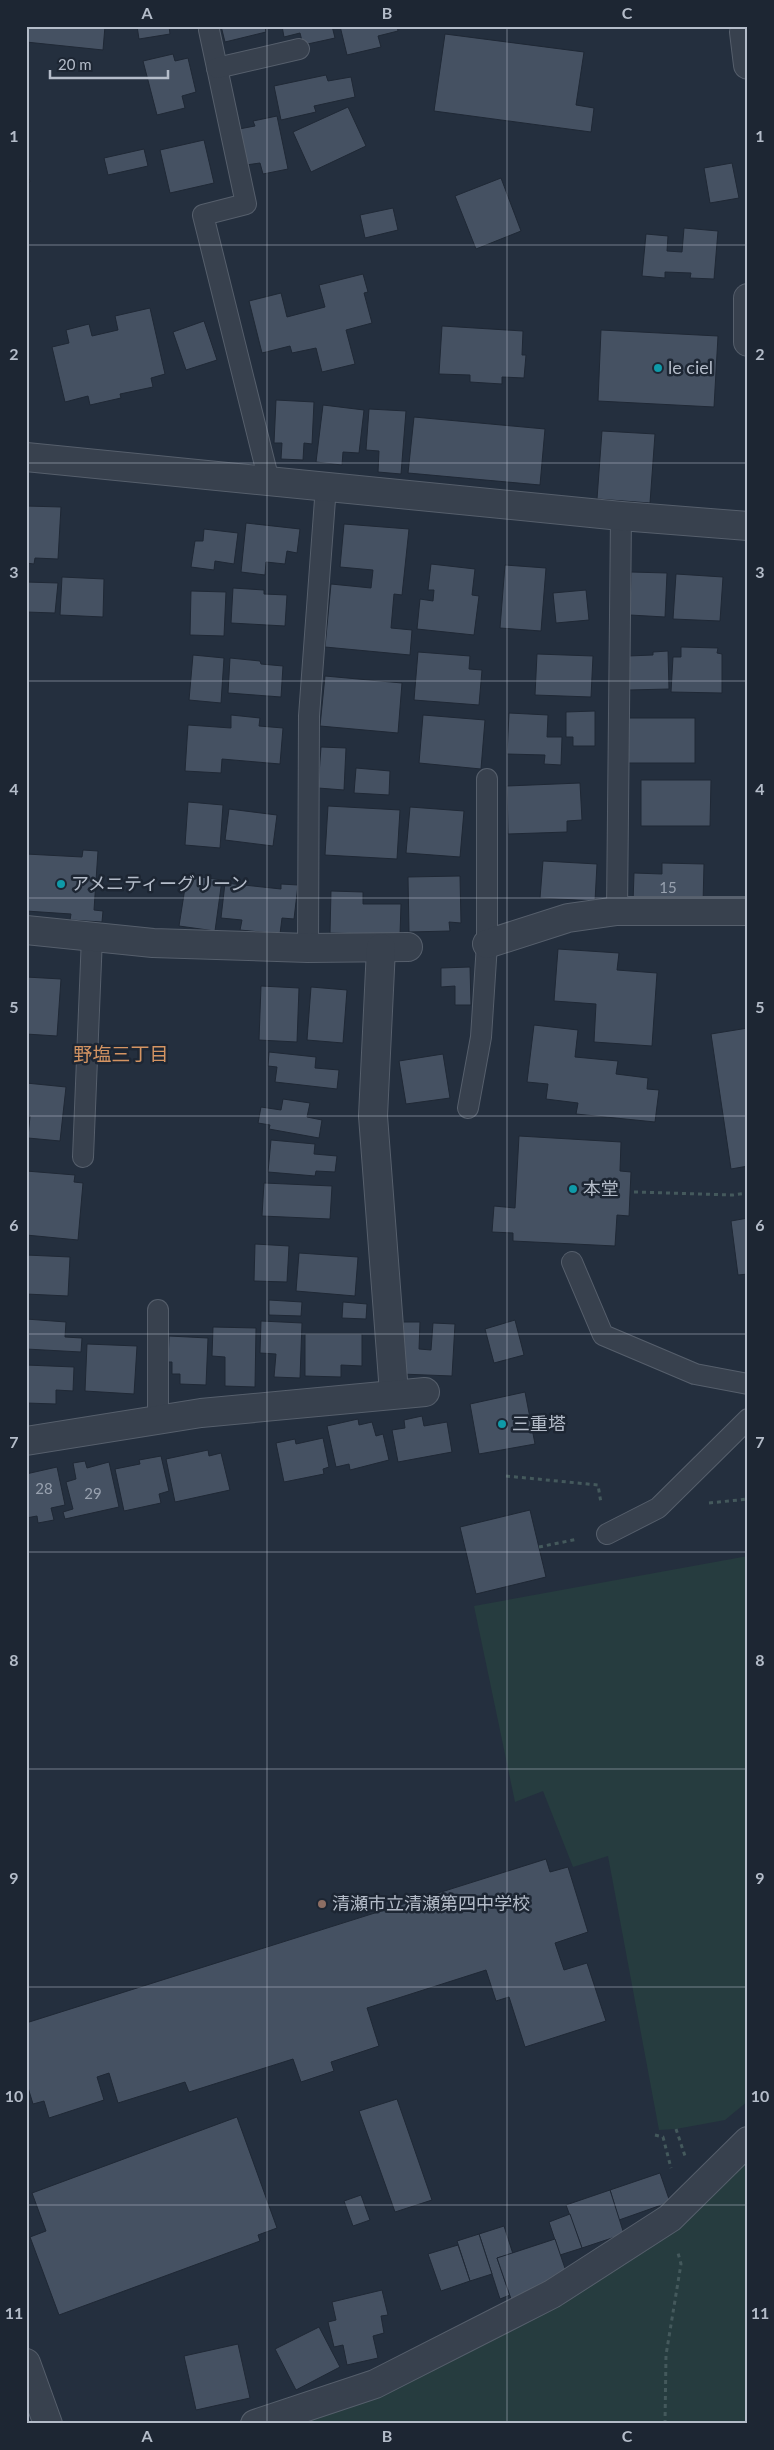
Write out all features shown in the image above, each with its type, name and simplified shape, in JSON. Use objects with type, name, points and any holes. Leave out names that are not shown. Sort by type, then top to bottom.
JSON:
[{"type":"street","points":[[744,32],[748,65]]},
{"type":"street","points":[[748,298],[748,342]]},
{"type":"street","points":[[26,457],[621,516],[748,526]]},
{"type":"street","points":[[486,944],[568,918],[617,911],[748,911]]},
{"type":"street","points":[[26,930],[153,944],[308,948],[408,947]]},
{"type":"street","points":[[381,948],[373,1116],[394,1393]]},
{"type":"street","points":[[26,1441],[201,1413],[394,1393],[425,1392]]},
{"type":"street","points":[[255,2424],[375,2384],[552,2294],[670,2218],[748,2141]]},
{"type":"street","points":[[26,2362],[48,2424]]},
{"type":"lane","points":[[209,30],[246,204],[203,214],[269,481]]},
{"type":"lane","points":[[217,68],[299,49]]},
{"type":"lane","points":[[308,948],[308,716],[326,486]]},
{"type":"lane","points":[[617,911],[621,516]]},
{"type":"lane","points":[[468,1108],[481,1037],[486,944],[486,779]]},
{"type":"lane","points":[[84,1157],[92,937]]},
{"type":"lane","points":[[572,1262],[604,1335],[695,1374],[748,1384]]},
{"type":"lane","points":[[158,1310],[158,1420]]},
{"type":"lane","points":[[608,1534],[658,1508],[748,1419]]},
{"type":"path","points":[[634,1192],[733,1195],[748,1193]]},
{"type":"path","points":[[506,1476],[598,1485],[608,1534],[539,1547]]},
{"type":"path","points":[[676,2129],[686,2160]]},
{"type":"path","points":[[655,2134],[663,2137],[672,2172]]},
{"type":"path","points":[[665,2424],[666,2355],[681,2264],[670,2218]]},
{"type":"green space","points":[[748,1556],[748,2101],[725,2120],[676,2129],[659,2130],[608,1856],[573,1867],[543,1791],[515,1802],[474,1606]]},
{"type":"green space","points":[[748,2141],[748,2424],[255,2424],[552,2294]]},
{"type":"building","points":[[26,26],[105,26],[103,50],[26,42]]},
{"type":"building","points":[[137,26],[169,26],[170,34],[139,39]]},
{"type":"building","points":[[221,26],[265,26],[266,32],[225,42]]},
{"type":"building","points":[[282,26],[332,26],[335,38],[303,45],[300,33],[284,37]]},
{"type":"building","points":[[340,26],[397,26],[398,31],[378,36],[381,47],[347,55]]},
{"type":"building","points":[[445,34],[584,52],[576,105],[594,108],[591,132],[434,111]]},
{"type":"building","points":[[173,54],[175,61],[188,58],[196,92],[182,96],[185,108],[157,115],[143,61]]},
{"type":"building","points":[[326,75],[328,81],[351,77],[355,97],[314,106],[316,112],[281,120],[274,86]]},
{"type":"building","points":[[348,107],[366,146],[311,172],[293,132]]},
{"type":"building","points":[[277,116],[288,169],[263,174],[260,163],[246,165],[239,129],[255,126],[253,121]]},
{"type":"building","points":[[204,140],[214,183],[170,193],[160,150]]},
{"type":"building","points":[[144,149],[148,166],[108,175],[104,158]]},
{"type":"building","points":[[26,163],[30,182],[26,182]]},
{"type":"building","points":[[732,163],[739,198],[710,203],[704,168]]},
{"type":"building","points":[[501,178],[521,231],[476,249],[455,196]]},
{"type":"building","points":[[393,208],[398,230],[365,238],[360,215]]},
{"type":"building","points":[[684,228],[718,231],[714,279],[690,278],[691,273],[665,272],[665,278],[642,276],[646,234],[668,236],[667,251],[682,252]]},
{"type":"building","points":[[363,274],[368,292],[364,293],[372,323],[346,330],[355,364],[322,372],[316,348],[292,353],[290,346],[262,353],[249,301],[281,293],[287,317],[325,307],[319,285]]},
{"type":"building","points":[[150,308],[165,374],[151,378],[153,387],[120,394],[121,398],[90,405],[88,396],[65,402],[52,347],[69,343],[66,330],[89,324],[92,336],[118,330],[115,316]]},
{"type":"building","points":[[204,321],[217,360],[186,370],[173,332]]},
{"type":"building","points":[[442,326],[523,331],[522,355],[526,355],[524,378],[502,377],[502,384],[470,382],[470,375],[439,374]]},
{"type":"building","name":"le ciel","points":[[601,330],[718,336],[714,407],[598,401]]},
{"type":"building","points":[[276,400],[314,402],[312,444],[304,443],[303,460],[281,459],[282,443],[274,443]]},
{"type":"building","points":[[323,405],[364,410],[359,453],[343,452],[342,465],[316,462]]},
{"type":"building","points":[[369,409],[406,411],[401,474],[378,472],[379,451],[366,450]]},
{"type":"building","points":[[414,417],[545,429],[540,485],[408,473]]},
{"type":"building","points":[[602,431],[655,434],[650,503],[597,499]]},
{"type":"building","points":[[26,506],[61,507],[58,559],[35,558],[34,564],[26,563]]},
{"type":"building","points":[[246,523],[300,529],[297,553],[287,551],[285,564],[266,562],[265,575],[241,572]]},
{"type":"building","points":[[344,524],[409,529],[402,595],[394,594],[391,628],[412,630],[410,655],[325,647],[331,584],[371,588],[373,570],[340,567]]},
{"type":"building","points":[[204,529],[238,533],[234,564],[215,561],[214,570],[191,567],[195,541],[203,541]]},
{"type":"building","points":[[431,564],[475,569],[472,595],[479,596],[474,635],[417,629],[420,599],[433,601],[434,590],[428,590]]},
{"type":"building","points":[[505,565],[546,568],[541,631],[500,628]]},
{"type":"building","points":[[631,572],[667,573],[665,617],[630,615]]},
{"type":"building","points":[[676,574],[723,577],[720,621],[673,619]]},
{"type":"building","points":[[62,577],[104,579],[103,617],[60,615]]},
{"type":"building","points":[[26,582],[58,583],[55,613],[26,612]]},
{"type":"building","points":[[233,588],[264,590],[264,594],[287,595],[285,626],[231,623]]},
{"type":"building","points":[[586,590],[589,620],[556,623],[553,593]]},
{"type":"building","points":[[191,591],[226,592],[224,636],[190,635]]},
{"type":"building","points":[[681,647],[718,648],[717,653],[722,654],[722,693],[671,692],[673,657],[681,657]]},
{"type":"building","points":[[668,651],[669,689],[629,690],[628,656],[653,655],[653,652]]},
{"type":"building","points":[[418,652],[470,656],[469,669],[482,670],[479,705],[414,700]]},
{"type":"building","points":[[537,654],[593,656],[591,697],[535,695]]},
{"type":"building","points":[[193,655],[224,658],[221,703],[189,700]]},
{"type":"building","points":[[230,658],[260,661],[261,664],[283,666],[281,697],[228,693]]},
{"type":"building","points":[[325,676],[402,683],[398,733],[320,726]]},
{"type":"building","points":[[595,711],[595,746],[573,746],[573,737],[566,737],[566,712]]},
{"type":"building","points":[[509,713],[548,715],[547,737],[562,737],[561,765],[544,764],[545,755],[507,754]]},
{"type":"building","points":[[231,715],[260,718],[259,726],[283,728],[280,764],[222,759],[221,773],[185,771],[188,725],[231,728]]},
{"type":"building","points":[[423,715],[485,720],[481,769],[419,763]]},
{"type":"building","points":[[627,718],[695,718],[695,763],[627,763]]},
{"type":"building","points":[[321,747],[346,748],[344,790],[318,788]]},
{"type":"building","points":[[356,768],[390,771],[389,795],[354,793]]},
{"type":"building","points":[[641,780],[711,780],[710,826],[641,826]]},
{"type":"building","points":[[580,783],[582,820],[567,821],[567,832],[508,834],[507,786]]},
{"type":"building","points":[[188,802],[223,805],[220,848],[185,845]]},
{"type":"building","points":[[328,806],[400,810],[397,859],[325,855]]},
{"type":"building","points":[[410,807],[464,811],[460,857],[406,853]]},
{"type":"building","points":[[229,809],[277,815],[273,846],[225,840]]},
{"type":"building","name":"アメニティーグリーン","points":[[83,850],[98,851],[94,910],[103,911],[102,922],[70,920],[71,914],[26,911],[26,854],[82,857]]},
{"type":"building","points":[[543,861],[597,864],[595,901],[540,898]]},
{"type":"building","points":[[662,863],[704,864],[703,904],[633,903],[634,873],[662,874]]},
{"type":"building","points":[[187,875],[222,880],[215,931],[179,926]]},
{"type":"building","points":[[460,876],[461,923],[449,922],[450,931],[409,932],[408,877]]},
{"type":"building","points":[[225,883],[281,889],[281,884],[298,885],[294,919],[282,918],[280,934],[240,930],[242,920],[221,918]]},
{"type":"building","points":[[331,891],[363,892],[363,904],[401,904],[400,935],[330,933]]},
{"type":"building","points":[[558,949],[619,953],[617,970],[657,973],[652,1046],[594,1042],[596,1004],[554,1001]]},
{"type":"building","points":[[470,967],[471,1005],[455,1005],[455,986],[441,987],[441,968]]},
{"type":"building","points":[[26,977],[61,979],[57,1036],[26,1034]]},
{"type":"building","points":[[261,986],[299,988],[297,1042],[259,1040]]},
{"type":"building","points":[[311,987],[347,990],[343,1043],[307,1040]]},
{"type":"building","points":[[534,1025],[578,1030],[575,1057],[618,1061],[616,1074],[648,1078],[647,1089],[659,1090],[655,1122],[576,1114],[578,1103],[546,1099],[548,1084],[527,1082]]},
{"type":"building","points":[[748,1028],[748,1166],[731,1169],[711,1034]]},
{"type":"building","points":[[269,1052],[316,1057],[315,1068],[339,1070],[337,1089],[275,1082],[277,1067],[268,1066]]},
{"type":"building","points":[[443,1054],[450,1098],[406,1104],[399,1061]]},
{"type":"building","points":[[26,1083],[66,1087],[60,1141],[28,1138],[30,1116],[26,1115]]},
{"type":"building","points":[[283,1099],[310,1103],[307,1117],[322,1120],[319,1138],[269,1129],[270,1125],[258,1123],[261,1107],[281,1110]]},
{"type":"building","name":"本堂","points":[[519,1136],[621,1142],[620,1171],[631,1172],[629,1216],[617,1215],[615,1246],[513,1241],[513,1233],[492,1232],[494,1206],[515,1208]]},
{"type":"building","points":[[271,1140],[315,1144],[314,1154],[337,1156],[335,1172],[316,1171],[315,1176],[268,1172]]},
{"type":"building","points":[[26,1171],[75,1175],[74,1182],[83,1183],[78,1240],[26,1235]]},
{"type":"building","points":[[264,1183],[332,1186],[330,1219],[262,1216]]},
{"type":"building","points":[[748,1218],[748,1274],[738,1275],[731,1221]]},
{"type":"building","points":[[255,1244],[289,1246],[287,1282],[254,1281]]},
{"type":"building","points":[[299,1253],[358,1257],[355,1296],[296,1291]]},
{"type":"building","points":[[26,1255],[70,1257],[68,1296],[26,1294]]},
{"type":"building","points":[[269,1300],[302,1302],[301,1316],[269,1315]]},
{"type":"building","points":[[343,1302],[367,1304],[366,1319],[342,1318]]},
{"type":"building","points":[[26,1319],[66,1322],[65,1337],[82,1338],[81,1352],[26,1349]]},
{"type":"building","points":[[515,1320],[524,1355],[494,1363],[485,1329]]},
{"type":"building","points":[[261,1321],[302,1323],[300,1378],[274,1377],[276,1354],[260,1353]]},
{"type":"building","points":[[403,1322],[420,1322],[419,1349],[431,1350],[433,1323],[455,1324],[452,1376],[401,1374]]},
{"type":"building","points":[[213,1327],[256,1328],[255,1387],[225,1386],[225,1357],[212,1356]]},
{"type":"building","points":[[305,1334],[362,1334],[362,1366],[341,1365],[341,1377],[305,1376]]},
{"type":"building","points":[[169,1336],[208,1338],[206,1385],[180,1384],[180,1374],[172,1374],[172,1362],[168,1362]]},
{"type":"building","points":[[87,1344],[137,1346],[134,1394],[85,1391]]},
{"type":"building","points":[[26,1365],[74,1367],[73,1391],[56,1390],[56,1404],[26,1403]]},
{"type":"building","name":"三重塔","points":[[525,1392],[535,1444],[479,1454],[470,1404]]},
{"type":"building","points":[[422,1416],[424,1426],[447,1422],[452,1452],[398,1462],[392,1430],[405,1428],[404,1420]]},
{"type":"building","points":[[358,1419],[359,1425],[372,1422],[376,1436],[383,1434],[389,1460],[350,1470],[349,1464],[336,1467],[327,1426]]},
{"type":"building","points":[[323,1438],[329,1467],[323,1469],[324,1474],[284,1482],[276,1443],[295,1439],[296,1444]]},
{"type":"building","points":[[208,1450],[209,1456],[221,1453],[230,1490],[175,1502],[166,1459]]},
{"type":"building","points":[[161,1456],[169,1491],[159,1494],[161,1503],[124,1511],[115,1469],[140,1464],[139,1460]]},
{"type":"building","points":[[85,1461],[87,1468],[109,1462],[119,1507],[65,1519],[63,1512],[73,1509],[66,1482],[76,1479],[73,1463]]},
{"type":"building","points":[[57,1467],[65,1505],[51,1508],[54,1520],[38,1523],[37,1516],[26,1518],[26,1474]]},
{"type":"building","points":[[530,1510],[546,1577],[476,1594],[460,1527]]},
{"type":"building","points":[[546,1859],[550,1872],[568,1867],[588,1932],[555,1943],[564,1970],[587,1963],[606,2021],[525,2047],[509,1997],[496,2001],[486,1970],[367,2008],[379,2046],[331,2062],[334,2071],[301,2082],[293,2059],[189,2092],[185,2082],[118,2103],[109,2073],[97,2077],[104,2100],[49,2118],[44,2101],[33,2104],[26,2081],[26,2023]]},
{"type":"building","points":[[397,2099],[432,2200],[395,2212],[359,2111]]},
{"type":"building","points":[[237,2117],[277,2228],[258,2235],[260,2241],[59,2315],[30,2237],[46,2231],[32,2193]]},
{"type":"building","points":[[660,2173],[670,2202],[619,2220],[610,2190]]},
{"type":"building","points":[[610,2190],[624,2234],[582,2248],[566,2205]]},
{"type":"building","points":[[361,2195],[370,2220],[353,2226],[344,2201]]},
{"type":"building","points":[[570,2214],[582,2248],[560,2255],[549,2222]]},
{"type":"building","points":[[504,2226],[513,2254],[497,2258],[510,2295],[500,2299],[479,2234]]},
{"type":"building","points":[[479,2234],[492,2274],[470,2281],[457,2241]]},
{"type":"building","points":[[555,2239],[569,2280],[511,2299],[497,2258]]},
{"type":"building","points":[[458,2245],[470,2281],[441,2291],[428,2254]]},
{"type":"building","points":[[382,2290],[388,2315],[381,2316],[384,2333],[373,2336],[378,2358],[347,2365],[343,2345],[334,2347],[328,2322],[336,2320],[332,2302]]},
{"type":"building","points":[[319,2327],[340,2367],[296,2390],[275,2349]]},
{"type":"building","points":[[238,2344],[250,2398],[196,2410],[184,2356]]},
{"type":"place","name":"le ciel","points":[[658,368]]},
{"type":"place","name":"アメニティーグリーン","points":[[61,884]]},
{"type":"place","name":"本堂","points":[[573,1189]]},
{"type":"place","name":"三重塔","points":[[502,1424]]},
{"type":"place","name":"清瀬市立清瀬第四中学校","points":[[322,1904]]},
{"type":"district","name":"野塩三丁目","points":[[121,1054]]}]
